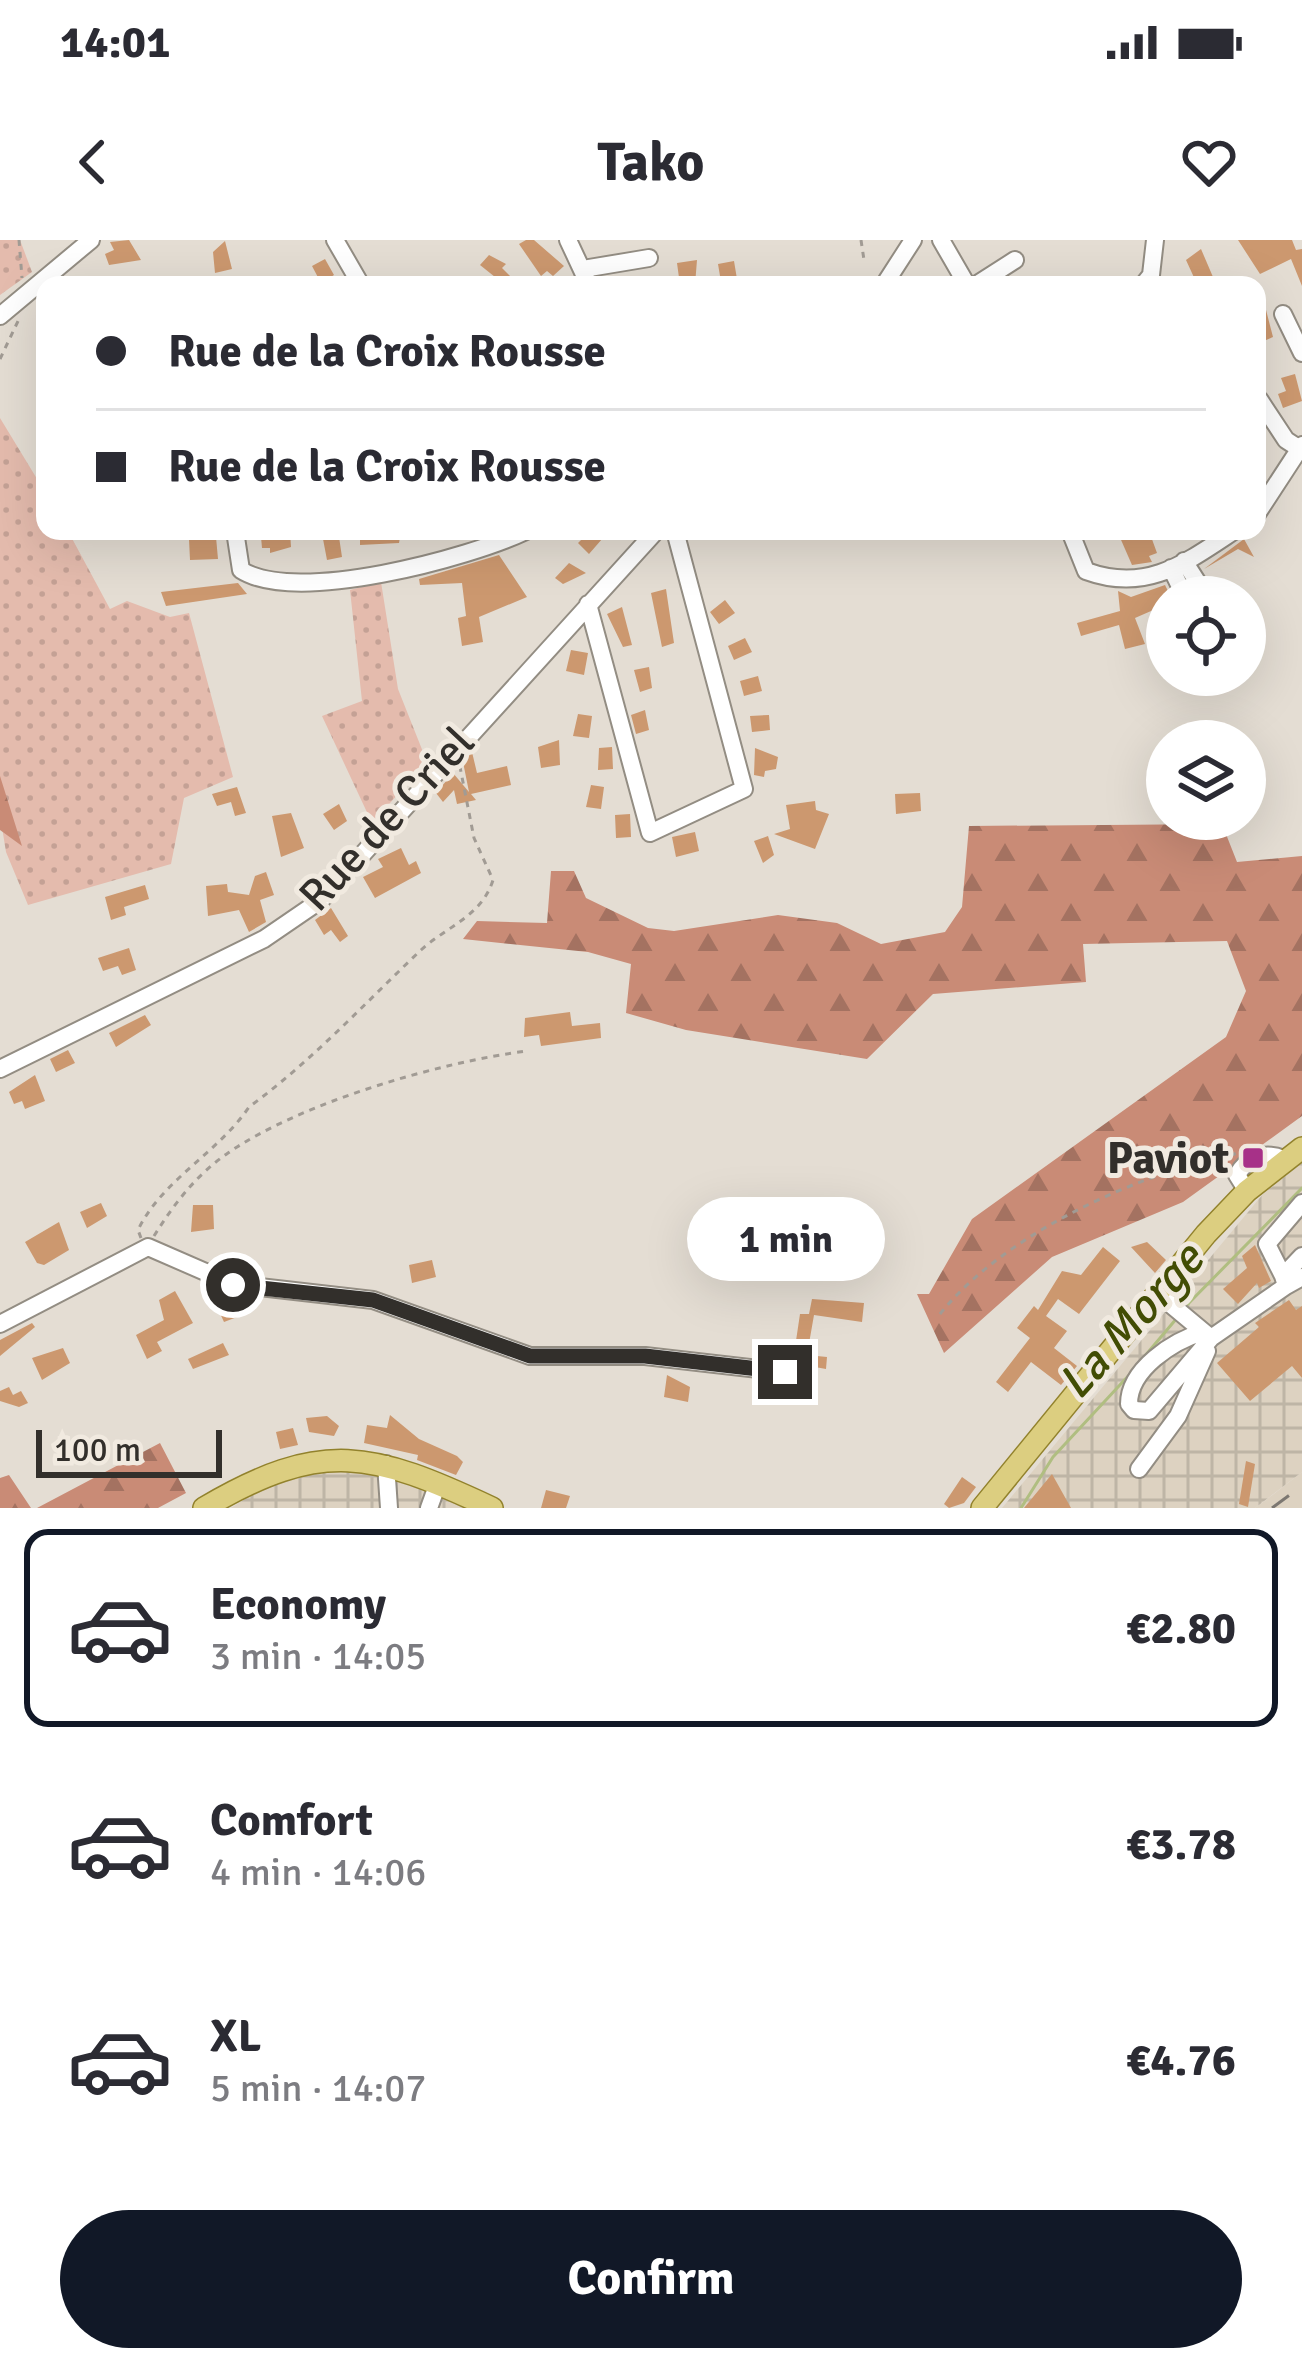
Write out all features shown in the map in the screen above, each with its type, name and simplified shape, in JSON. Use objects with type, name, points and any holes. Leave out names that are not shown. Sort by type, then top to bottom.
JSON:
[{"type":"main road","points":[[982,1508],[1008,1475],[1172,1306],[1239,1198],[1293,1153]]},
{"type":"main road","points":[[204,1508],[245,1484],[300,1464],[354,1459],[386,1464],[492,1508]]},
{"type":"street","points":[[50,276],[91,240]]},
{"type":"street","points":[[334,240],[356,276]]},
{"type":"street","points":[[568,240],[586,276]]},
{"type":"street","points":[[890,276],[913,240]]},
{"type":"street","points":[[941,240],[962,276]]},
{"type":"street","points":[[1150,276],[1155,240]]},
{"type":"street","points":[[589,276],[649,258]]},
{"type":"street","points":[[990,276],[1015,260]]},
{"type":"street","points":[[0,337],[0,320],[36,288]]},
{"type":"street","points":[[1282,314],[1302,353]]},
{"type":"street","points":[[1266,410],[1286,440],[1301,447],[1266,500]]},
{"type":"street","points":[[237,540],[242,570],[256,580],[278,582],[324,580],[483,551],[507,540]]},
{"type":"street","points":[[480,540],[483,551]]},
{"type":"street","name":"Rue de Criel","points":[[0,1069],[264,939],[321,900],[648,540]]},
{"type":"street","points":[[588,604],[650,832],[743,789],[677,540]]},
{"type":"street","points":[[1074,540],[1086,572],[1136,581],[1178,565],[1219,540]]},
{"type":"street","points":[[1178,565],[1180,576]]},
{"type":"street","points":[[1178,565],[1188,576]]},
{"type":"street","points":[[1290,1280],[1267,1244],[1302,1202]]},
{"type":"street","points":[[0,1324],[145,1246],[233,1285],[373,1300],[530,1356],[645,1356],[785,1372]]},
{"type":"street","points":[[1207,1335],[1172,1341],[1131,1388],[1129,1405],[1149,1411],[1207,1335],[1290,1280],[1302,1256]]},
{"type":"street","points":[[1172,1306],[1207,1335]]},
{"type":"street","points":[[1139,1469],[1178,1416],[1207,1335]]},
{"type":"street","points":[[386,1464],[389,1508]]},
{"type":"street","points":[[429,1508],[438,1483]]},
{"type":"path","points":[[19,240],[22,292]]},
{"type":"path","points":[[861,240],[864,260]]},
{"type":"path","points":[[0,359],[20,317]]},
{"type":"path","points":[[456,747],[474,838],[493,880],[490,889],[463,923],[427,944],[367,1008],[249,1107],[235,1127],[178,1177],[167,1197],[152,1204],[138,1230],[145,1246],[194,1181],[265,1132],[446,1065],[526,1051]]},
{"type":"path","points":[[940,1314],[963,1286],[1042,1233],[1149,1179],[1254,1146]]},
{"type":"shaded area","points":[[0,240],[20,240],[32,272],[0,295]]},
{"type":"shaded area","points":[[0,418],[36,477],[36,540],[73,540],[110,609],[127,601],[170,617],[189,613],[233,777],[184,798],[171,864],[28,905],[6,852],[0,815]]},
{"type":"shaded area","points":[[381,582],[398,689],[427,762],[372,823],[322,716],[362,701],[350,590]]},
{"type":"shaded area","points":[[1302,1163],[1302,1472],[1255,1508],[1002,1508],[1263,1194]]},
{"type":"shaded area","points":[[364,1470],[407,1479],[472,1508],[231,1508],[264,1487],[322,1471]]},
{"type":"shaded area","points":[[1302,1472],[1302,1508],[1255,1508],[1266,1500]]},
{"type":"green space","points":[[0,776],[22,846],[0,830]]},
{"type":"green space","points":[[1146,825],[1146,840],[1228,840],[1237,862],[1302,856],[1302,1116],[1183,1202],[1052,1257],[944,1353],[917,1294],[929,1294],[972,1219],[1226,1037],[1246,991],[1227,941],[1083,944],[1086,982],[933,994],[867,1059],[686,1030],[626,1013],[631,964],[588,952],[463,939],[477,921],[547,923],[551,871],[574,871],[586,898],[648,928],[674,931],[778,915],[837,923],[881,944],[945,932],[962,907],[969,826]]},
{"type":"green space","points":[[160,1443],[186,1493],[158,1508],[37,1508]]},
{"type":"green space","points":[[9,1475],[31,1508],[0,1508],[0,1478]]},
{"type":"building","points":[[129,240],[141,260],[109,265],[105,254],[114,250],[110,242]]},
{"type":"building","points":[[534,240],[564,266],[553,276],[547,271],[541,276],[519,244]]},
{"type":"building","points":[[1238,240],[1292,240],[1296,250],[1302,249],[1302,286],[1291,259],[1260,274]]},
{"type":"building","points":[[225,241],[232,269],[215,273],[213,252]]},
{"type":"building","points":[[1201,249],[1213,276],[1193,276],[1186,260]]},
{"type":"building","points":[[489,255],[506,264],[502,268],[510,276],[494,276],[480,265]]},
{"type":"building","points":[[325,259],[334,275],[317,276],[312,266]]},
{"type":"building","points":[[697,260],[696,276],[679,276],[677,263]]},
{"type":"building","points":[[734,261],[736,276],[720,276],[718,264]]},
{"type":"building","points":[[1266,310],[1273,337],[1266,340]]},
{"type":"building","points":[[1295,374],[1302,401],[1283,408],[1278,394],[1286,391],[1281,378]]},
{"type":"building","points":[[189,540],[216,540],[218,559],[190,560]]},
{"type":"building","points":[[261,540],[291,540],[291,547],[270,553],[270,548],[262,548]]},
{"type":"building","points":[[323,540],[339,540],[342,557],[327,560]]},
{"type":"building","points":[[360,540],[400,540],[399,543],[360,545]]},
{"type":"building","points":[[581,540],[601,540],[589,554],[578,543]]},
{"type":"building","points":[[1121,540],[1152,540],[1157,553],[1149,556],[1152,562],[1132,565]]},
{"type":"building","points":[[1243,540],[1254,557],[1238,549],[1204,569]]},
{"type":"building","points":[[499,555],[527,597],[479,617],[483,642],[462,646],[458,618],[466,616],[462,583],[420,585],[419,579]]},
{"type":"building","points":[[569,563],[586,573],[563,584],[555,578]]},
{"type":"building","points":[[238,583],[247,594],[166,606],[161,592]]},
{"type":"building","points":[[666,589],[674,643],[662,647],[651,593]]},
{"type":"building","points":[[1118,591],[1131,597],[1146,592],[1146,613],[1135,618],[1145,644],[1125,649],[1119,625],[1081,636],[1077,623],[1120,611]]},
{"type":"building","points":[[725,600],[735,613],[719,624],[710,612]]},
{"type":"building","points":[[622,607],[632,645],[623,647],[607,614]]},
{"type":"building","points":[[745,638],[752,652],[734,660],[728,646]]},
{"type":"building","points":[[571,650],[588,653],[584,675],[566,671]]},
{"type":"building","points":[[649,667],[652,688],[640,692],[634,670]]},
{"type":"building","points":[[758,676],[762,691],[744,696],[740,681]]},
{"type":"building","points":[[645,710],[649,730],[636,734],[631,715]]},
{"type":"building","points":[[578,714],[592,716],[589,738],[573,736]]},
{"type":"building","points":[[769,715],[770,730],[752,732],[750,716]]},
{"type":"building","points":[[559,740],[560,765],[541,768],[538,747]]},
{"type":"building","points":[[612,747],[613,769],[598,770],[599,748]]},
{"type":"building","points":[[755,748],[778,757],[776,769],[765,771],[764,777],[754,775]]},
{"type":"building","points":[[472,752],[477,773],[507,766],[511,785],[471,794],[476,800],[457,804],[454,790],[443,802],[436,793],[453,773],[469,792],[463,762]]},
{"type":"building","points":[[591,785],[604,787],[601,809],[586,807]]},
{"type":"building","points":[[237,787],[246,813],[235,816],[231,802],[217,806],[212,794]]},
{"type":"building","points":[[920,793],[921,811],[896,814],[895,794]]},
{"type":"building","points":[[815,801],[816,810],[829,814],[815,849],[774,834],[790,829],[786,805]]},
{"type":"building","points":[[339,804],[347,821],[334,830],[323,814]]},
{"type":"building","points":[[291,813],[304,848],[281,857],[272,816]]},
{"type":"building","points":[[630,814],[631,837],[616,838],[615,815]]},
{"type":"building","points":[[695,832],[699,851],[676,857],[672,837]]},
{"type":"building","points":[[768,836],[774,855],[763,863],[754,841]]},
{"type":"building","points":[[401,848],[409,865],[416,861],[421,873],[375,898],[363,877],[383,867],[378,859]]},
{"type":"building","points":[[266,872],[274,895],[260,900],[266,922],[249,932],[239,910],[208,916],[206,886],[227,884],[228,892],[249,895],[255,876]]},
{"type":"building","points":[[145,885],[149,899],[124,907],[126,915],[111,920],[105,897]]},
{"type":"building","points":[[331,908],[348,936],[340,942],[331,930],[324,935],[315,920]]},
{"type":"building","points":[[129,948],[136,970],[122,975],[118,966],[103,971],[98,958]]},
{"type":"building","points":[[570,1012],[572,1026],[600,1023],[601,1038],[541,1046],[539,1035],[524,1037],[525,1018]]},
{"type":"building","points":[[145,1015],[151,1025],[116,1047],[109,1033]]},
{"type":"building","points":[[68,1050],[75,1063],[56,1072],[50,1059]]},
{"type":"building","points":[[35,1075],[45,1101],[25,1109],[22,1101],[14,1104],[9,1092]]},
{"type":"building","points":[[101,1203],[107,1216],[87,1228],[80,1212]]},
{"type":"building","points":[[193,1205],[213,1205],[214,1229],[191,1232]]},
{"type":"building","points":[[59,1222],[69,1250],[44,1265],[37,1263],[25,1242]]},
{"type":"building","points":[[1147,1242],[1166,1260],[1155,1273],[1131,1247]]},
{"type":"building","points":[[1255,1245],[1271,1281],[1259,1288],[1257,1283],[1238,1304],[1223,1289],[1247,1268],[1242,1256]]},
{"type":"building","points":[[1103,1247],[1120,1261],[1079,1314],[1058,1299],[1046,1316],[1067,1331],[1054,1348],[1077,1366],[1061,1385],[1031,1362],[1008,1392],[996,1382],[1030,1338],[1017,1328],[1034,1306],[1038,1310],[1062,1271],[1081,1275]]},
{"type":"building","points":[[432,1260],[436,1277],[412,1283],[409,1265]]},
{"type":"building","points":[[175,1291],[193,1323],[157,1342],[162,1351],[147,1359],[136,1335],[164,1320],[159,1300]]},
{"type":"building","points":[[812,1299],[864,1303],[862,1322],[814,1315],[807,1355],[827,1357],[826,1369],[753,1356],[794,1354],[800,1314],[809,1314]]},
{"type":"building","points":[[239,1300],[245,1314],[224,1322],[218,1309]]},
{"type":"building","points":[[1289,1300],[1296,1310],[1302,1306],[1302,1378],[1292,1366],[1250,1401],[1217,1363],[1259,1327],[1255,1323]]},
{"type":"building","points":[[32,1323],[35,1327],[0,1356],[0,1340]]},
{"type":"building","points":[[223,1343],[229,1355],[193,1369],[188,1359]]},
{"type":"building","points":[[63,1348],[70,1363],[42,1380],[32,1358]]},
{"type":"building","points":[[667,1375],[690,1387],[688,1402],[664,1397]]},
{"type":"building","points":[[9,1387],[13,1395],[21,1391],[28,1403],[19,1407],[0,1401],[0,1391]]},
{"type":"building","points":[[390,1415],[419,1439],[457,1456],[463,1462],[456,1475],[417,1460],[418,1455],[364,1443],[367,1425],[387,1428]]},
{"type":"building","points":[[327,1416],[339,1426],[334,1436],[309,1432],[306,1418]]},
{"type":"building","points":[[293,1428],[298,1445],[280,1449],[276,1432]]},
{"type":"building","points":[[1246,1461],[1255,1464],[1248,1507],[1239,1504]]},
{"type":"building","points":[[1052,1474],[1071,1508],[1024,1508]]},
{"type":"building","points":[[962,1477],[976,1487],[964,1503],[949,1508],[944,1504]]},
{"type":"building","points":[[546,1490],[570,1496],[566,1508],[541,1508]]},
{"type":"waterway","name":"La Morge","points":[[1186,1306],[1302,1188]]},
{"type":"waterway","name":"La Morge","points":[[1144,1357],[1177,1318]]},
{"type":"waterway","name":"La Morge","points":[[1021,1508],[1053,1457],[1131,1373]]},
{"type":"railway","points":[[1272,1508],[1302,1486]]},
{"type":"place","name":"Paviot","points":[[1253,1158]]},
{"type":"route","points":[[233,1285],[373,1300],[530,1356],[645,1356],[785,1372]]}]
